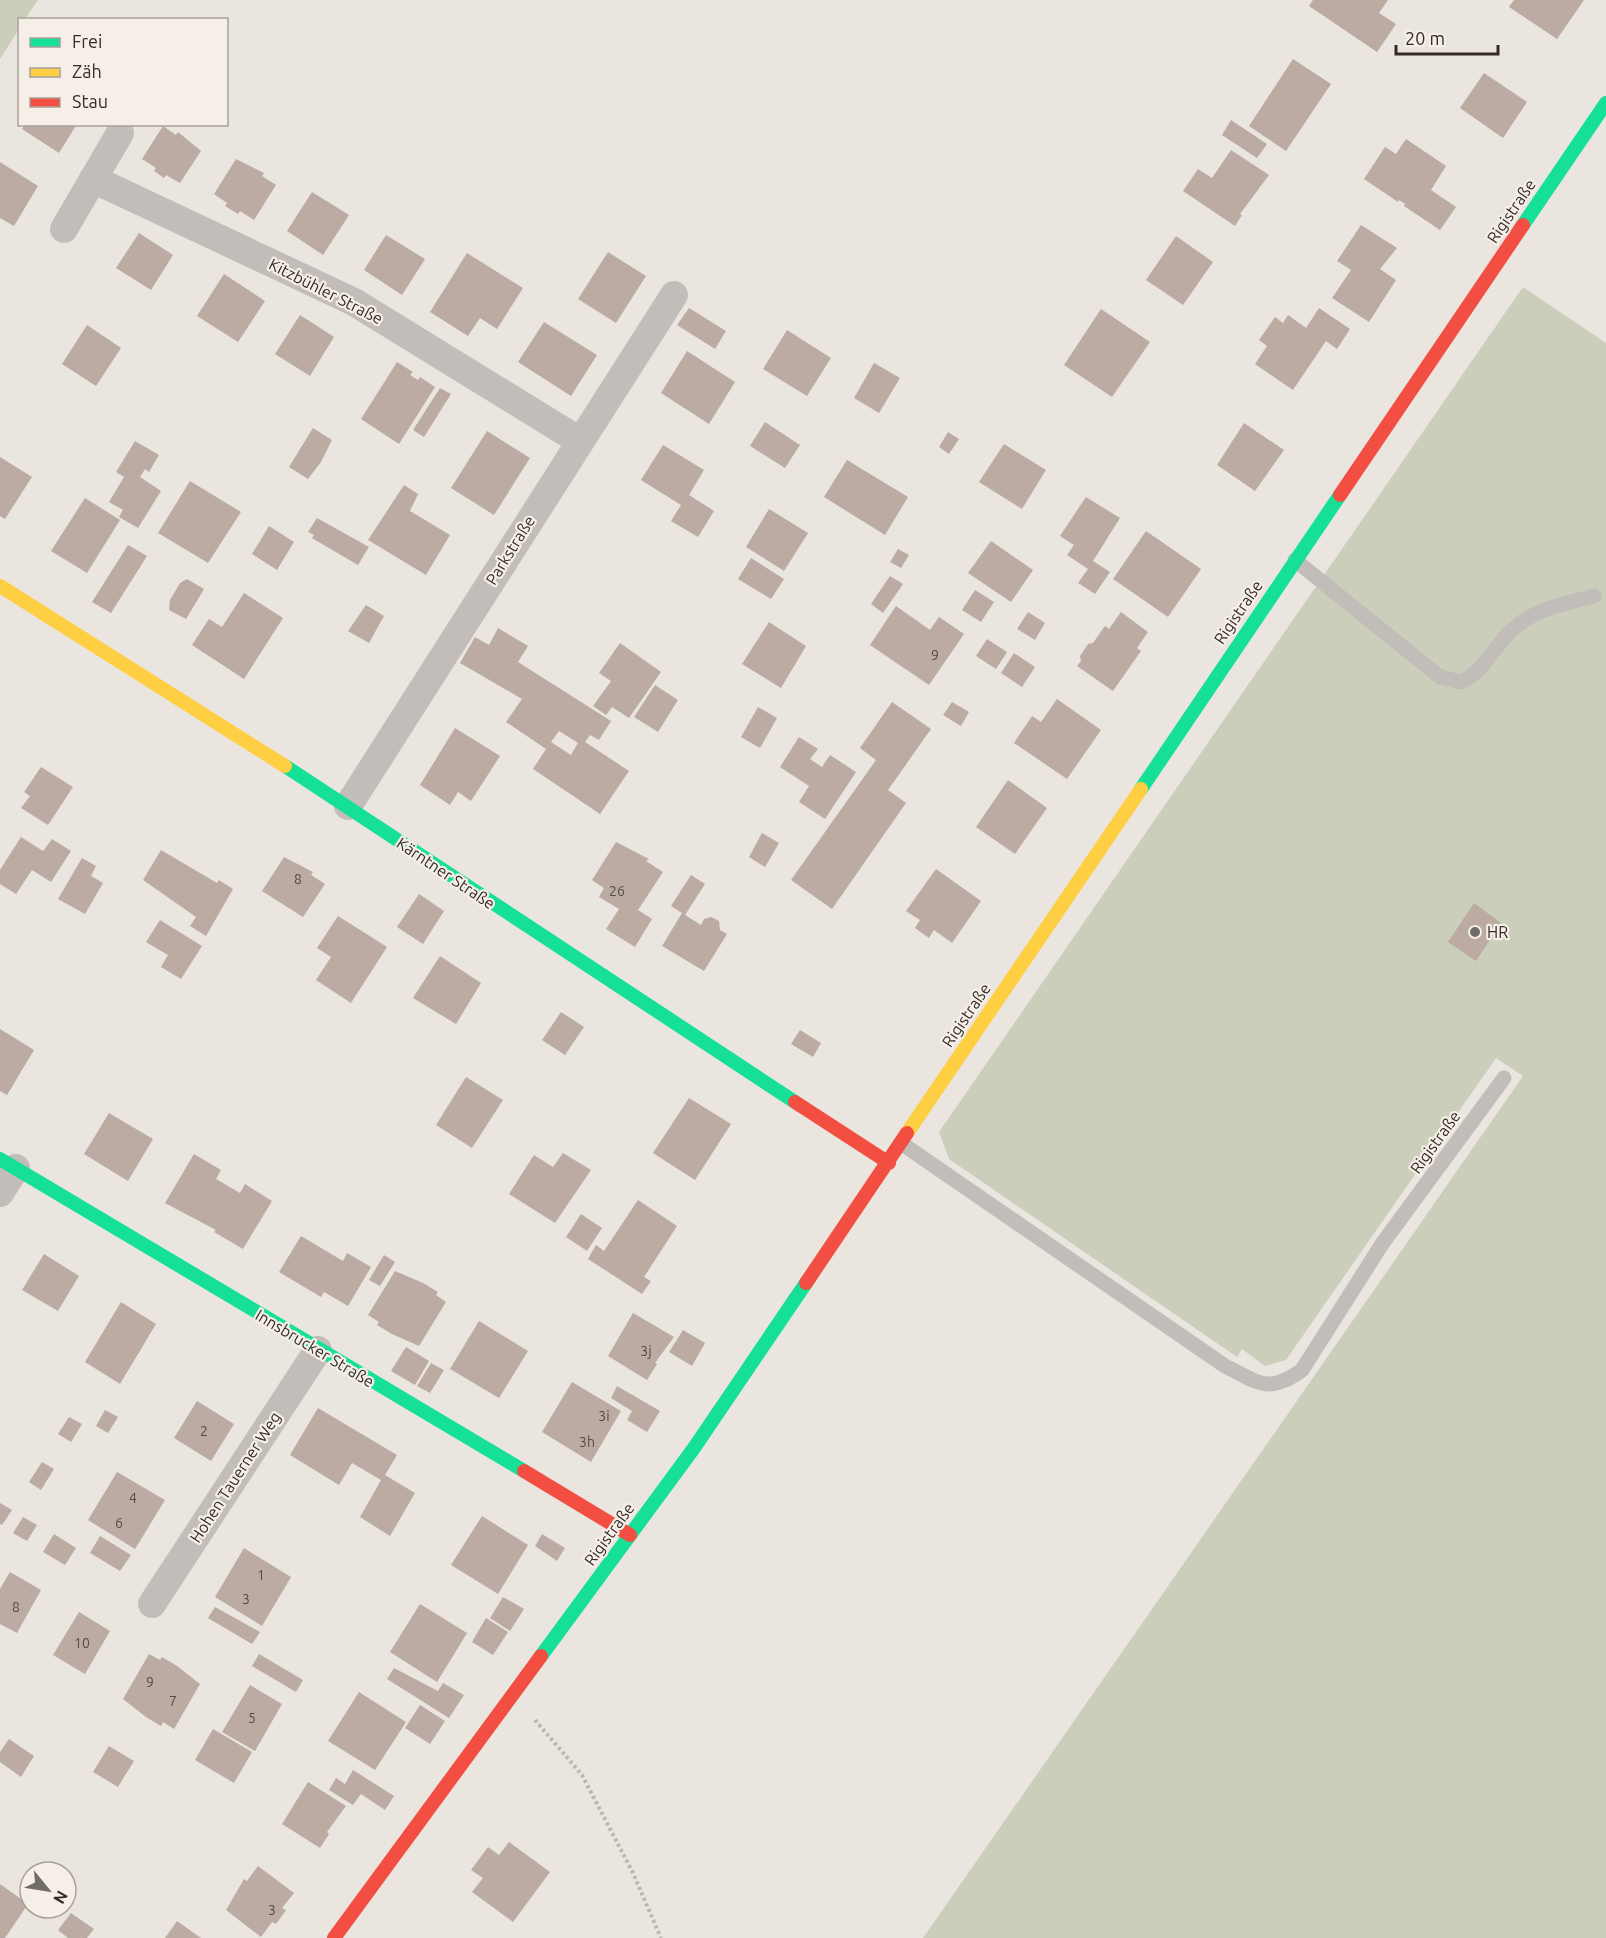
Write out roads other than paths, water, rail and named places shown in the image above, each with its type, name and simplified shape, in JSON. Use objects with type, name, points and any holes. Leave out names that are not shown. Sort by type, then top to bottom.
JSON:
[{"type":"street","name":"Rigistraße","points":[[334,1938],[694,1448],[1606,103]]},
{"type":"street","points":[[63,229],[120,133]]},
{"type":"street","name":"Kitzbühler Straße","points":[[93,179],[354,302],[580,441]]},
{"type":"street","name":"Parkstraße","points":[[348,806],[674,295]]},
{"type":"street","name":"Kärntner Straße","points":[[0,586],[348,806],[524,925],[889,1163]]},
{"type":"street","points":[[0,1193],[8,1164]]},
{"type":"street","name":"Innsbrucker Straße","points":[[8,1164],[630,1535]]},
{"type":"street","name":"Hohen Tauerner Weg","points":[[152,1604],[318,1350]]},
{"type":"lane","points":[[1295,561],[1440,677],[1461,682],[1476,675],[1512,630],[1536,611],[1594,596]]},
{"type":"lane","name":"Rigistraße","points":[[902,1143],[1225,1366],[1263,1384],[1283,1384],[1302,1370],[1382,1244],[1504,1077]]},
{"type":"place","name":"HR","points":[[1475,932]]}]
